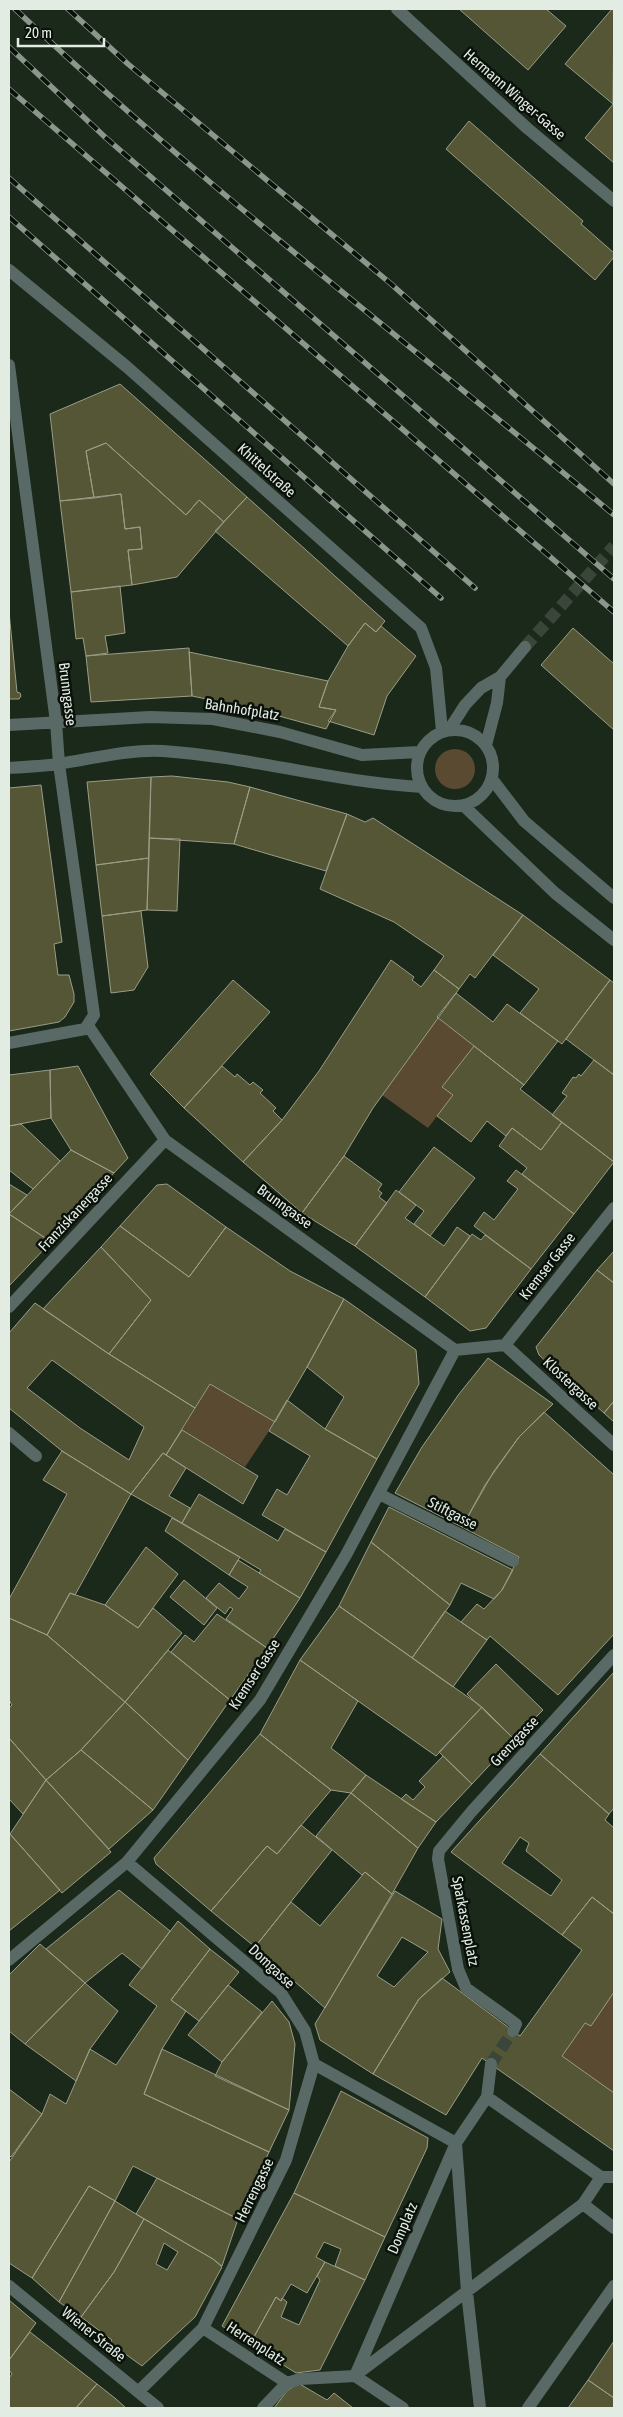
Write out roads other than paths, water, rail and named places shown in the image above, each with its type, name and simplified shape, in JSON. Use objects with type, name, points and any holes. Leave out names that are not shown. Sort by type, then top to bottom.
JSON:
[{"type":"street","name":"Hermann Winger-Gasse","points":[[397,9],[527,128],[614,201]]},
{"type":"street","name":"Khittelstraße","points":[[9,270],[127,368],[421,628],[436,668],[446,730]]},
{"type":"street","name":"Brunngasse","points":[[9,365],[56,722],[59,764],[94,1015],[83,1029],[165,1140],[456,1350]]},
{"type":"street","points":[[446,730],[472,733],[486,745],[494,764],[492,780],[486,791],[476,800],[464,806],[440,803],[430,797],[422,787],[417,776],[416,764],[419,752],[429,739],[446,730],[464,705],[481,688],[500,677],[525,648]]},
{"type":"street","points":[[486,745],[497,703],[500,677]]},
{"type":"street","name":"Bahnhofplatz","points":[[9,726],[150,717],[213,719],[280,732],[362,755],[419,752]]},
{"type":"street","points":[[9,768],[59,764],[89,757],[160,751],[223,756],[357,781],[422,787]]},
{"type":"street","points":[[492,780],[524,821],[614,898]]},
{"type":"street","points":[[464,806],[555,893],[614,940]]},
{"type":"street","points":[[9,1043],[83,1029]]},
{"type":"street","name":"Franziskanergasse","points":[[9,1307],[165,1140]]},
{"type":"street","name":"Kremser Gasse","points":[[505,1345],[614,1208]]},
{"type":"street","points":[[456,1350],[505,1345]]},
{"type":"street","name":"Klostergasse","points":[[505,1345],[614,1446]]},
{"type":"street","name":"Kremser Gasse","points":[[10,1956],[127,1862],[260,1700],[346,1555],[456,1350]]},
{"type":"street","points":[[9,1433],[36,1456]]},
{"type":"street","name":"Stiftgasse","points":[[379,1494],[513,1562]]},
{"type":"street","name":"Grenzgasse","points":[[439,1850],[614,1655]]},
{"type":"street","name":"Sparkassenplatz","points":[[439,1850],[438,1859],[458,1969],[466,1988],[516,2024],[513,2030]]},
{"type":"street","name":"Domgasse","points":[[127,1862],[281,1993],[305,2031],[314,2064]]},
{"type":"street","points":[[314,2064],[456,2143],[467,2292],[480,2408]]},
{"type":"street","name":"Herrengasse","points":[[205,2325],[286,2160],[314,2064]]},
{"type":"street","name":"Domplatz","points":[[355,2376],[456,2143],[487,2097],[491,2064]]},
{"type":"street","points":[[487,2097],[601,2176],[614,2177]]},
{"type":"street","points":[[287,2383],[300,2379],[355,2376],[583,2204],[601,2176]]},
{"type":"street","points":[[583,2204],[614,2228]]},
{"type":"street","name":"Wiener Straße","points":[[9,2286],[158,2408]]},
{"type":"street","points":[[528,2408],[614,2286]]},
{"type":"street","name":"Herrenplatz","points":[[139,2391],[205,2325],[287,2383],[263,2408]]},
{"type":"street","points":[[355,2376],[403,2408]]},
{"type":"tunnel","points":[[525,647],[614,546]]},
{"type":"tunnel","points":[[491,2064],[513,2031]]},
{"type":"railway","points":[[15,9],[87,75],[235,203],[614,515]]},
{"type":"railway","points":[[68,9],[128,64],[390,283],[614,484]]},
{"type":"railway","points":[[9,47],[106,138],[614,579]]},
{"type":"railway","points":[[9,89],[614,612]]},
{"type":"railway","points":[[9,178],[475,588]]},
{"type":"railway","points":[[9,217],[441,598]]}]
